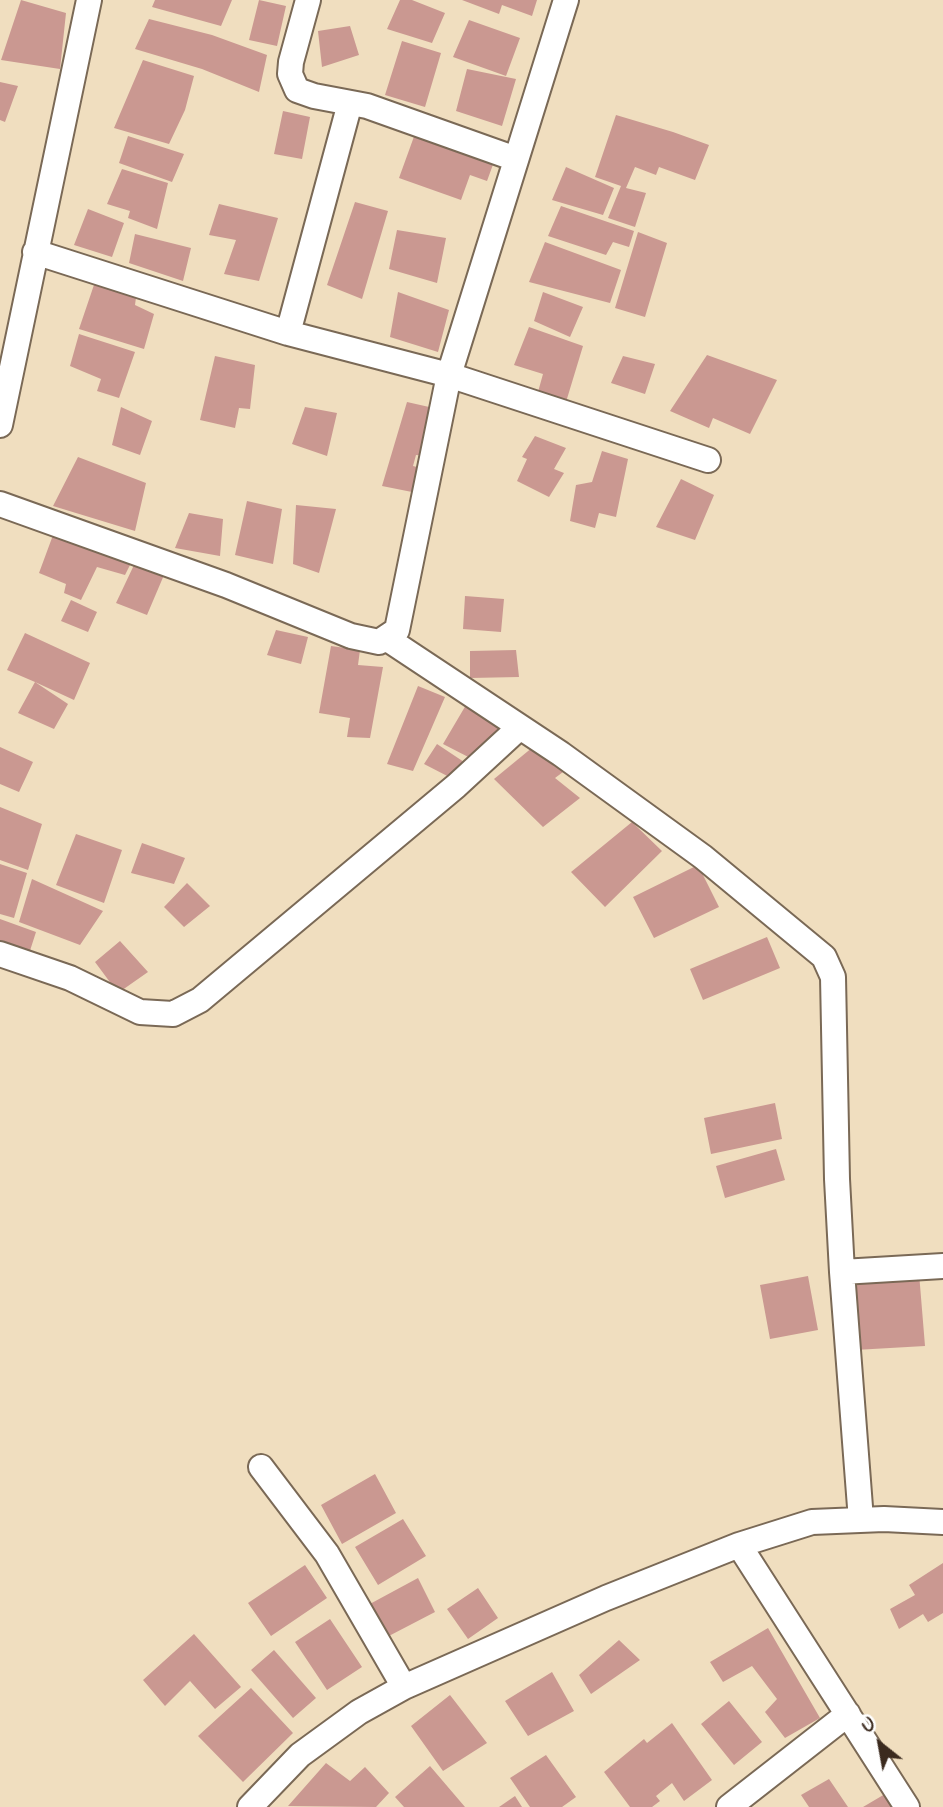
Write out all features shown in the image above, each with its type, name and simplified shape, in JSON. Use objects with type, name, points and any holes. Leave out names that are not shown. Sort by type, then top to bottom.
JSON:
[{"type":"street","points":[[0,425],[89,0]]},
{"type":"street","points":[[308,0],[291,62],[290,74],[297,90],[367,106],[516,159]]},
{"type":"street","points":[[0,503],[226,585],[351,636],[379,642],[397,630],[449,375],[566,0]]},
{"type":"street","points":[[288,333],[350,103]]},
{"type":"street","points":[[36,252],[288,333],[449,375],[708,460]]},
{"type":"street","points":[[386,638],[520,727],[703,857],[824,957],[833,978],[837,1179],[861,1520]]},
{"type":"street","points":[[0,954],[69,978],[140,1012],[173,1014],[200,1000],[456,786],[520,727]]},
{"type":"street","points":[[842,1272],[943,1266]]},
{"type":"street","points":[[261,1467],[327,1555],[404,1687]]},
{"type":"street","points":[[261,1804],[300,1755],[359,1712],[404,1687],[606,1598],[739,1545],[813,1522],[884,1519],[943,1521]]},
{"type":"street","points":[[739,1545],[907,1807]]},
{"type":"street","points":[[729,1807],[848,1714]]},
{"type":"building","points":[[21,0],[66,13],[60,69],[1,60]]},
{"type":"building","points":[[155,0],[232,0],[221,26],[152,7]]},
{"type":"building","points":[[259,0],[286,6],[277,46],[249,40]]},
{"type":"building","points":[[400,0],[412,0],[445,13],[432,43],[387,29]]},
{"type":"building","points":[[462,0],[537,0],[532,16],[502,5],[499,14]]},
{"type":"building","points":[[149,19],[212,35],[267,55],[259,92],[202,69],[135,49]]},
{"type":"building","points":[[469,20],[520,38],[506,76],[453,57]]},
{"type":"building","points":[[350,26],[359,55],[322,67],[318,31]]},
{"type":"building","points":[[402,41],[441,53],[425,107],[385,95]]},
{"type":"building","points":[[143,60],[194,76],[185,110],[169,144],[114,128]]},
{"type":"building","points":[[467,69],[516,79],[502,126],[456,111]]},
{"type":"building","points":[[0,82],[18,86],[5,122],[0,120]]},
{"type":"building","points":[[283,111],[310,117],[302,159],[274,154]]},
{"type":"building","points":[[616,115],[709,145],[695,180],[659,167],[656,175],[635,167],[626,188],[646,193],[635,227],[608,218],[621,186],[595,177]]},
{"type":"building","points":[[416,131],[495,159],[487,181],[470,175],[461,200],[399,178]]},
{"type":"building","points":[[128,136],[184,154],[172,182],[119,163]]},
{"type":"building","points":[[566,167],[614,188],[603,215],[552,200]]},
{"type":"building","points":[[122,169],[168,183],[157,229],[128,218],[130,211],[107,204]]},
{"type":"building","points":[[355,202],[388,211],[362,299],[327,285]]},
{"type":"building","points":[[219,204],[278,218],[259,281],[224,274],[236,240],[209,235]]},
{"type":"building","points":[[561,206],[634,231],[629,247],[613,242],[606,255],[548,236]]},
{"type":"building","points":[[88,209],[124,223],[112,257],[74,245]]},
{"type":"building","points":[[397,230],[446,238],[437,283],[389,269]]},
{"type":"building","points":[[638,232],[667,243],[645,317],[615,308]]},
{"type":"building","points":[[135,234],[191,248],[183,281],[129,263]]},
{"type":"building","points":[[545,242],[621,270],[610,303],[529,282]]},
{"type":"building","points":[[97,276],[137,290],[135,305],[154,314],[144,349],[79,329]]},
{"type":"building","points":[[398,292],[449,310],[438,352],[390,337]]},
{"type":"building","points":[[543,292],[583,307],[570,337],[534,321]]},
{"type":"building","points":[[529,327],[583,346],[566,402],[538,392],[543,374],[514,365]]},
{"type":"building","points":[[79,334],[135,352],[119,398],[97,391],[101,379],[70,366]]},
{"type":"building","points":[[707,355],[777,380],[750,434],[713,418],[709,428],[670,411]]},
{"type":"building","points":[[215,356],[255,365],[250,409],[239,408],[235,428],[200,420]]},
{"type":"building","points":[[623,356],[655,364],[645,394],[611,383]]},
{"type":"building","points":[[407,402],[438,409],[427,456],[416,455],[413,466],[425,469],[422,494],[382,486]]},
{"type":"building","points":[[121,407],[152,421],[140,455],[112,445]]},
{"type":"building","points":[[305,407],[337,413],[327,456],[292,444]]},
{"type":"building","points":[[535,436],[566,448],[554,469],[564,473],[549,497],[517,481],[527,459],[522,457]]},
{"type":"building","points":[[602,451],[628,459],[616,517],[599,513],[595,528],[570,521],[576,485],[592,482]]},
{"type":"building","points":[[78,457],[146,483],[135,531],[53,506]]},
{"type":"building","points":[[681,479],[714,495],[695,540],[656,527]]},
{"type":"building","points":[[247,501],[282,509],[273,564],[235,555]]},
{"type":"building","points":[[296,505],[336,509],[319,573],[293,564]]},
{"type":"building","points":[[189,513],[223,519],[220,556],[175,548]]},
{"type":"building","points":[[56,527],[135,555],[125,575],[97,567],[81,600],[64,593],[66,584],[39,573]]},
{"type":"building","points":[[134,565],[164,575],[147,615],[116,603]]},
{"type":"building","points":[[465,596],[504,599],[501,632],[463,629]]},
{"type":"building","points":[[71,600],[97,612],[88,632],[61,621]]},
{"type":"building","points":[[276,630],[308,637],[301,664],[267,655]]},
{"type":"building","points":[[25,633],[90,663],[74,700],[7,670]]},
{"type":"building","points":[[331,646],[360,650],[358,665],[383,667],[370,738],[347,737],[350,718],[319,713]]},
{"type":"building","points":[[516,650],[519,677],[470,678],[470,651]]},
{"type":"building","points":[[35,682],[68,704],[54,729],[18,713]]},
{"type":"building","points":[[418,686],[445,697],[413,771],[387,764]]},
{"type":"building","points":[[466,705],[504,726],[480,763],[443,744]]},
{"type":"building","points":[[437,744],[464,762],[457,781],[424,764]]},
{"type":"building","points":[[0,747],[33,762],[19,792],[0,784]]},
{"type":"building","points":[[533,747],[563,772],[555,778],[580,798],[543,827],[494,779]]},
{"type":"building","points":[[0,807],[42,824],[28,870],[0,860]]},
{"type":"building","points":[[632,822],[662,851],[605,907],[571,872]]},
{"type":"building","points":[[76,834],[122,850],[104,903],[56,885]]},
{"type":"building","points":[[142,843],[185,858],[174,884],[131,873]]},
{"type":"building","points":[[0,864],[27,873],[14,918],[0,914]]},
{"type":"building","points":[[698,865],[719,907],[654,938],[633,897]]},
{"type":"building","points":[[32,879],[103,911],[80,945],[19,922]]},
{"type":"building","points":[[187,883],[210,906],[184,927],[164,907]]},
{"type":"building","points":[[0,919],[36,932],[27,960],[0,950]]},
{"type":"building","points":[[767,937],[780,968],[703,1000],[690,969]]},
{"type":"building","points":[[120,941],[148,972],[118,993],[95,962]]},
{"type":"building","points":[[775,1103],[782,1139],[711,1154],[704,1118]]},
{"type":"building","points":[[776,1149],[785,1180],[725,1198],[716,1166]]},
{"type":"building","points":[[919,1273],[925,1346],[855,1350],[852,1278]]},
{"type":"building","points":[[808,1276],[818,1330],[770,1339],[760,1285]]},
{"type":"building","points":[[375,1474],[396,1513],[342,1544],[321,1505]]},
{"type":"building","points":[[403,1519],[426,1556],[378,1585],[355,1547]]},
{"type":"building","points":[[943,1563],[943,1613],[928,1622],[923,1614],[899,1629],[890,1609],[915,1595],[909,1585]]},
{"type":"building","points":[[305,1565],[327,1598],[271,1636],[248,1603]]},
{"type":"building","points":[[418,1578],[435,1612],[385,1638],[368,1605]]},
{"type":"building","points":[[478,1588],[498,1618],[468,1639],[447,1609]]},
{"type":"building","points":[[330,1619],[362,1667],[327,1690],[295,1642]]},
{"type":"building","points":[[768,1628],[820,1718],[785,1738],[765,1712],[777,1699],[752,1666],[723,1682],[710,1662]]},
{"type":"building","points":[[194,1634],[241,1687],[215,1709],[190,1681],[165,1706],[143,1680]]},
{"type":"building","points":[[619,1640],[640,1660],[591,1694],[579,1675]]},
{"type":"building","points":[[274,1650],[316,1698],[293,1718],[251,1670]]},
{"type":"building","points":[[552,1672],[574,1711],[528,1736],[505,1701]]},
{"type":"building","points":[[251,1688],[293,1733],[243,1782],[198,1736]]},
{"type":"building","points":[[450,1695],[487,1743],[443,1771],[411,1726]]},
{"type":"building","points":[[729,1701],[762,1742],[734,1765],[701,1724]]},
{"type":"building","points":[[672,1723],[712,1780],[684,1801],[672,1783],[656,1796],[660,1801],[652,1807],[630,1807],[604,1772],[644,1739],[647,1743]]},
{"type":"building","points":[[546,1755],[576,1797],[562,1807],[530,1807],[510,1778]]},
{"type":"building","points":[[326,1763],[350,1781],[365,1767],[389,1793],[376,1807],[288,1806]]},
{"type":"building","points":[[430,1766],[465,1807],[404,1807],[395,1797]]},
{"type":"building","points":[[829,1779],[848,1807],[809,1807],[801,1795]]},
{"type":"building","points":[[885,1794],[893,1807],[863,1807]]},
{"type":"building","points":[[515,1796],[522,1807],[499,1807]]}]
